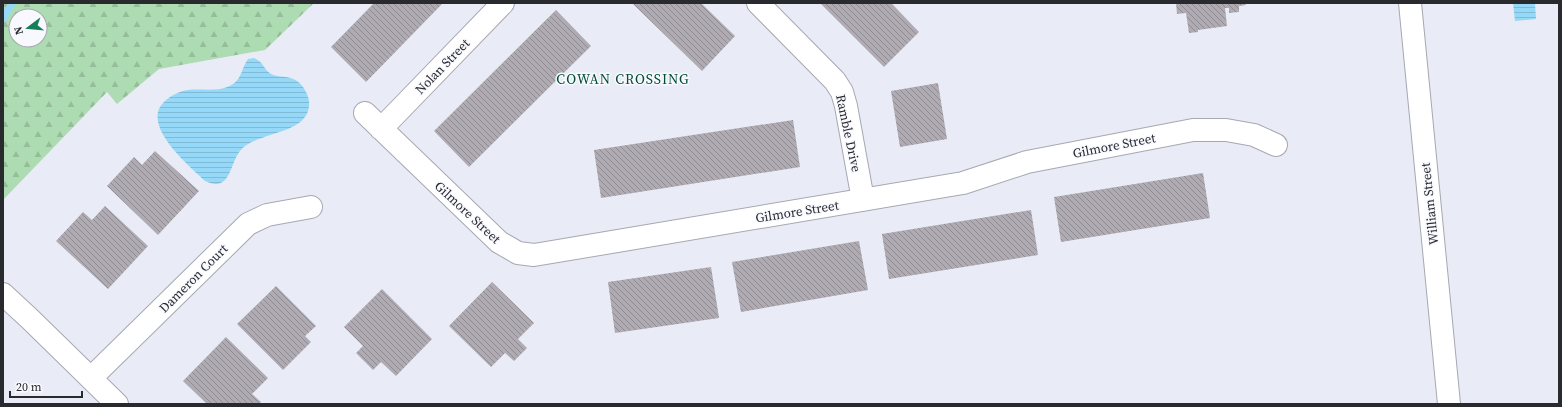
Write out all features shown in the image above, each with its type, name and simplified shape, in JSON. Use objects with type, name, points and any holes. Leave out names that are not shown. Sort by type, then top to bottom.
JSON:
[{"type":"main road","name":"Nolan Street","points":[[381,129],[503,3]]},
{"type":"main road","name":"Ramble Drive","points":[[758,3],[835,81],[842,92],[846,106],[863,200]]},
{"type":"main road","name":"William Street","points":[[1410,3],[1449,404]]},
{"type":"main road","name":"Gilmore Street","points":[[365,113],[499,242],[518,253],[534,255],[963,183],[1027,162],[1193,130],[1226,130],[1254,135],[1276,145]]},
{"type":"main road","name":"Dameron Court","points":[[91,378],[248,224],[267,215],[311,207]]},
{"type":"main road","points":[[3,294],[117,404]]},
{"type":"green space","points":[[3,3],[314,3],[265,50],[159,69],[117,104],[107,92],[3,200]]},
{"type":"water","points":[[1513,3],[1535,3],[1536,19],[1515,21]]},
{"type":"water","points":[[254,58],[260,61],[266,70],[271,74],[294,79],[301,85],[305,90],[309,101],[308,112],[302,121],[293,127],[248,144],[236,157],[225,180],[214,184],[205,181],[188,166],[162,133],[158,122],[158,111],[166,100],[181,91],[228,87],[236,82],[248,59]]},
{"type":"building","points":[[374,3],[443,3],[366,82],[331,47]]},
{"type":"building","points":[[632,3],[701,3],[735,36],[702,71]]},
{"type":"building","points":[[820,3],[891,3],[919,32],[884,67]]},
{"type":"building","points":[[1176,3],[1245,3],[1246,5],[1239,6],[1239,12],[1229,13],[1229,8],[1225,8],[1227,26],[1198,30],[1198,32],[1189,33],[1186,13],[1177,14]]},
{"type":"building","points":[[556,10],[591,46],[469,167],[434,131]]},
{"type":"building","points":[[938,83],[947,139],[900,147],[891,91]]},
{"type":"building","points":[[793,120],[800,167],[601,198],[594,150]]},
{"type":"building","points":[[155,151],[199,191],[158,235],[107,186],[134,157],[142,165]]},
{"type":"building","points":[[1203,173],[1210,218],[1061,242],[1054,197]]},
{"type":"building","points":[[105,206],[148,246],[108,289],[56,241],[83,212],[92,220]]},
{"type":"building","points":[[1031,210],[1038,255],[889,279],[882,234]]},
{"type":"building","points":[[859,241],[868,290],[741,312],[732,262]]},
{"type":"building","points":[[711,267],[719,318],[615,333],[608,282]]},
{"type":"building","points":[[492,282],[534,323],[518,339],[527,348],[514,361],[505,353],[491,367],[449,326]]},
{"type":"building","points":[[276,286],[316,326],[305,336],[311,342],[283,370],[237,324]]},
{"type":"building","points":[[382,289],[432,339],[396,376],[381,362],[373,370],[356,353],[363,346],[344,327]]},
{"type":"building","points":[[226,337],[268,378],[252,394],[261,402],[259,404],[207,404],[183,381]]},
{"type":"waterway","points":[[3,19],[12,3]]},
{"type":"district","name":"COWAN CROSSING","points":[[623,79]]}]
